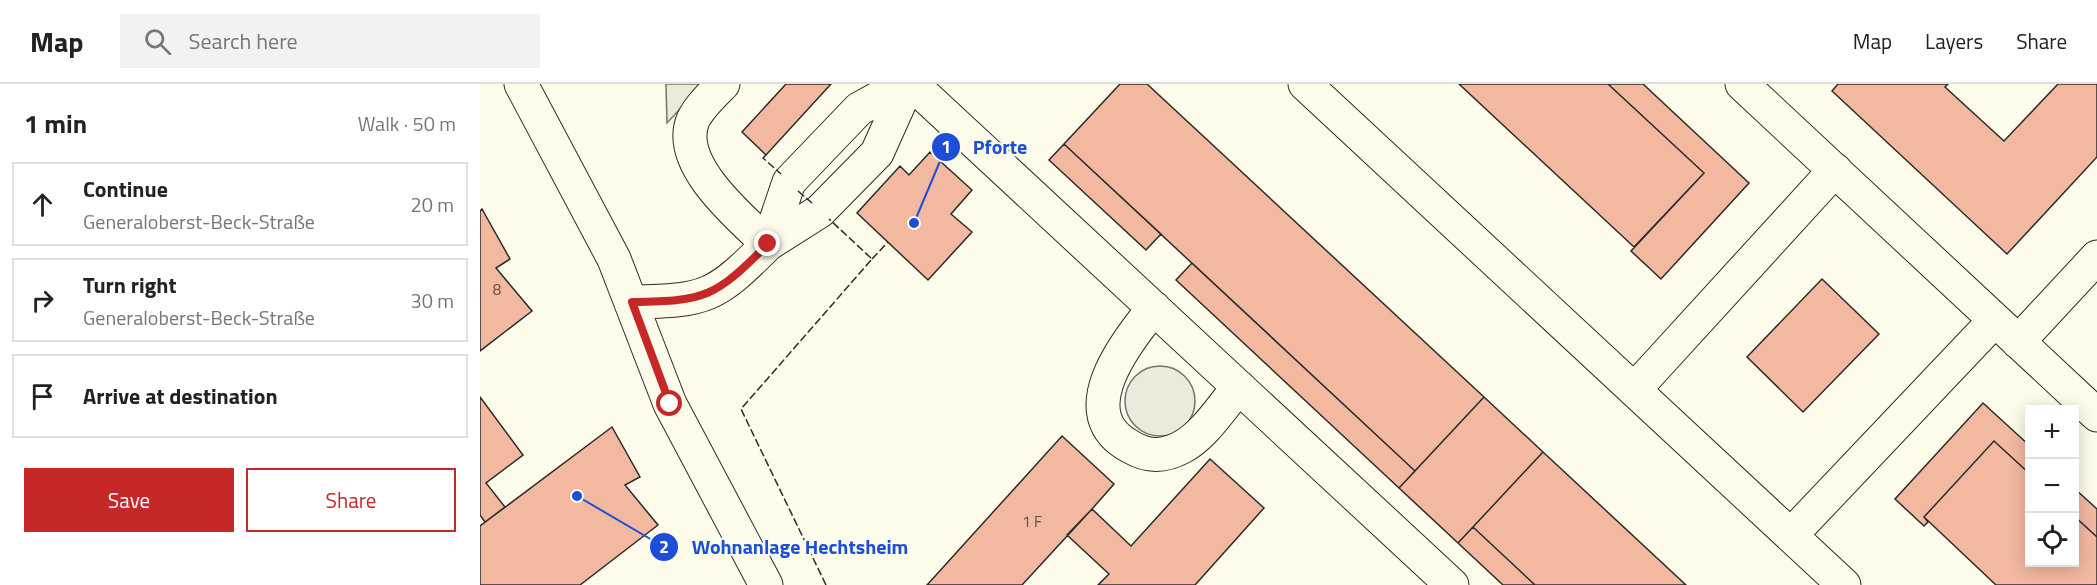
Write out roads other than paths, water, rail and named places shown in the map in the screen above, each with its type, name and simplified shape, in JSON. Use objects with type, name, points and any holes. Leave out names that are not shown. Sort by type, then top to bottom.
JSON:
[{"type":"street","points":[[521,84],[581,192],[632,302],[670,404],[766,585]]},
{"type":"street","points":[[723,84],[693,119],[689,138],[694,154],[718,195],[768,244]]},
{"type":"street","points":[[632,302],[687,300],[705,295],[736,276],[768,244],[820,211],[877,153],[908,84]]},
{"type":"street","points":[[768,244],[789,182],[859,109],[908,84]]},
{"type":"street","points":[[908,84],[1154,308],[1452,585]]},
{"type":"street","points":[[1305,84],[1845,585]]},
{"type":"street","points":[[1742,84],[2097,415]]},
{"type":"street","points":[[1634,390],[1835,171]]},
{"type":"street","points":[[1791,535],[2007,331],[2097,257]]},
{"type":"street","points":[[1154,308],[1128,339],[1112,368],[1103,400],[1105,421],[1115,436],[1147,455],[1164,455],[1184,447],[1239,387]]},
{"type":"place","name":"Pforte","points":[[914,223]]},
{"type":"place","name":"Wohnanlage Hechtsheim","points":[[577,496]]}]
